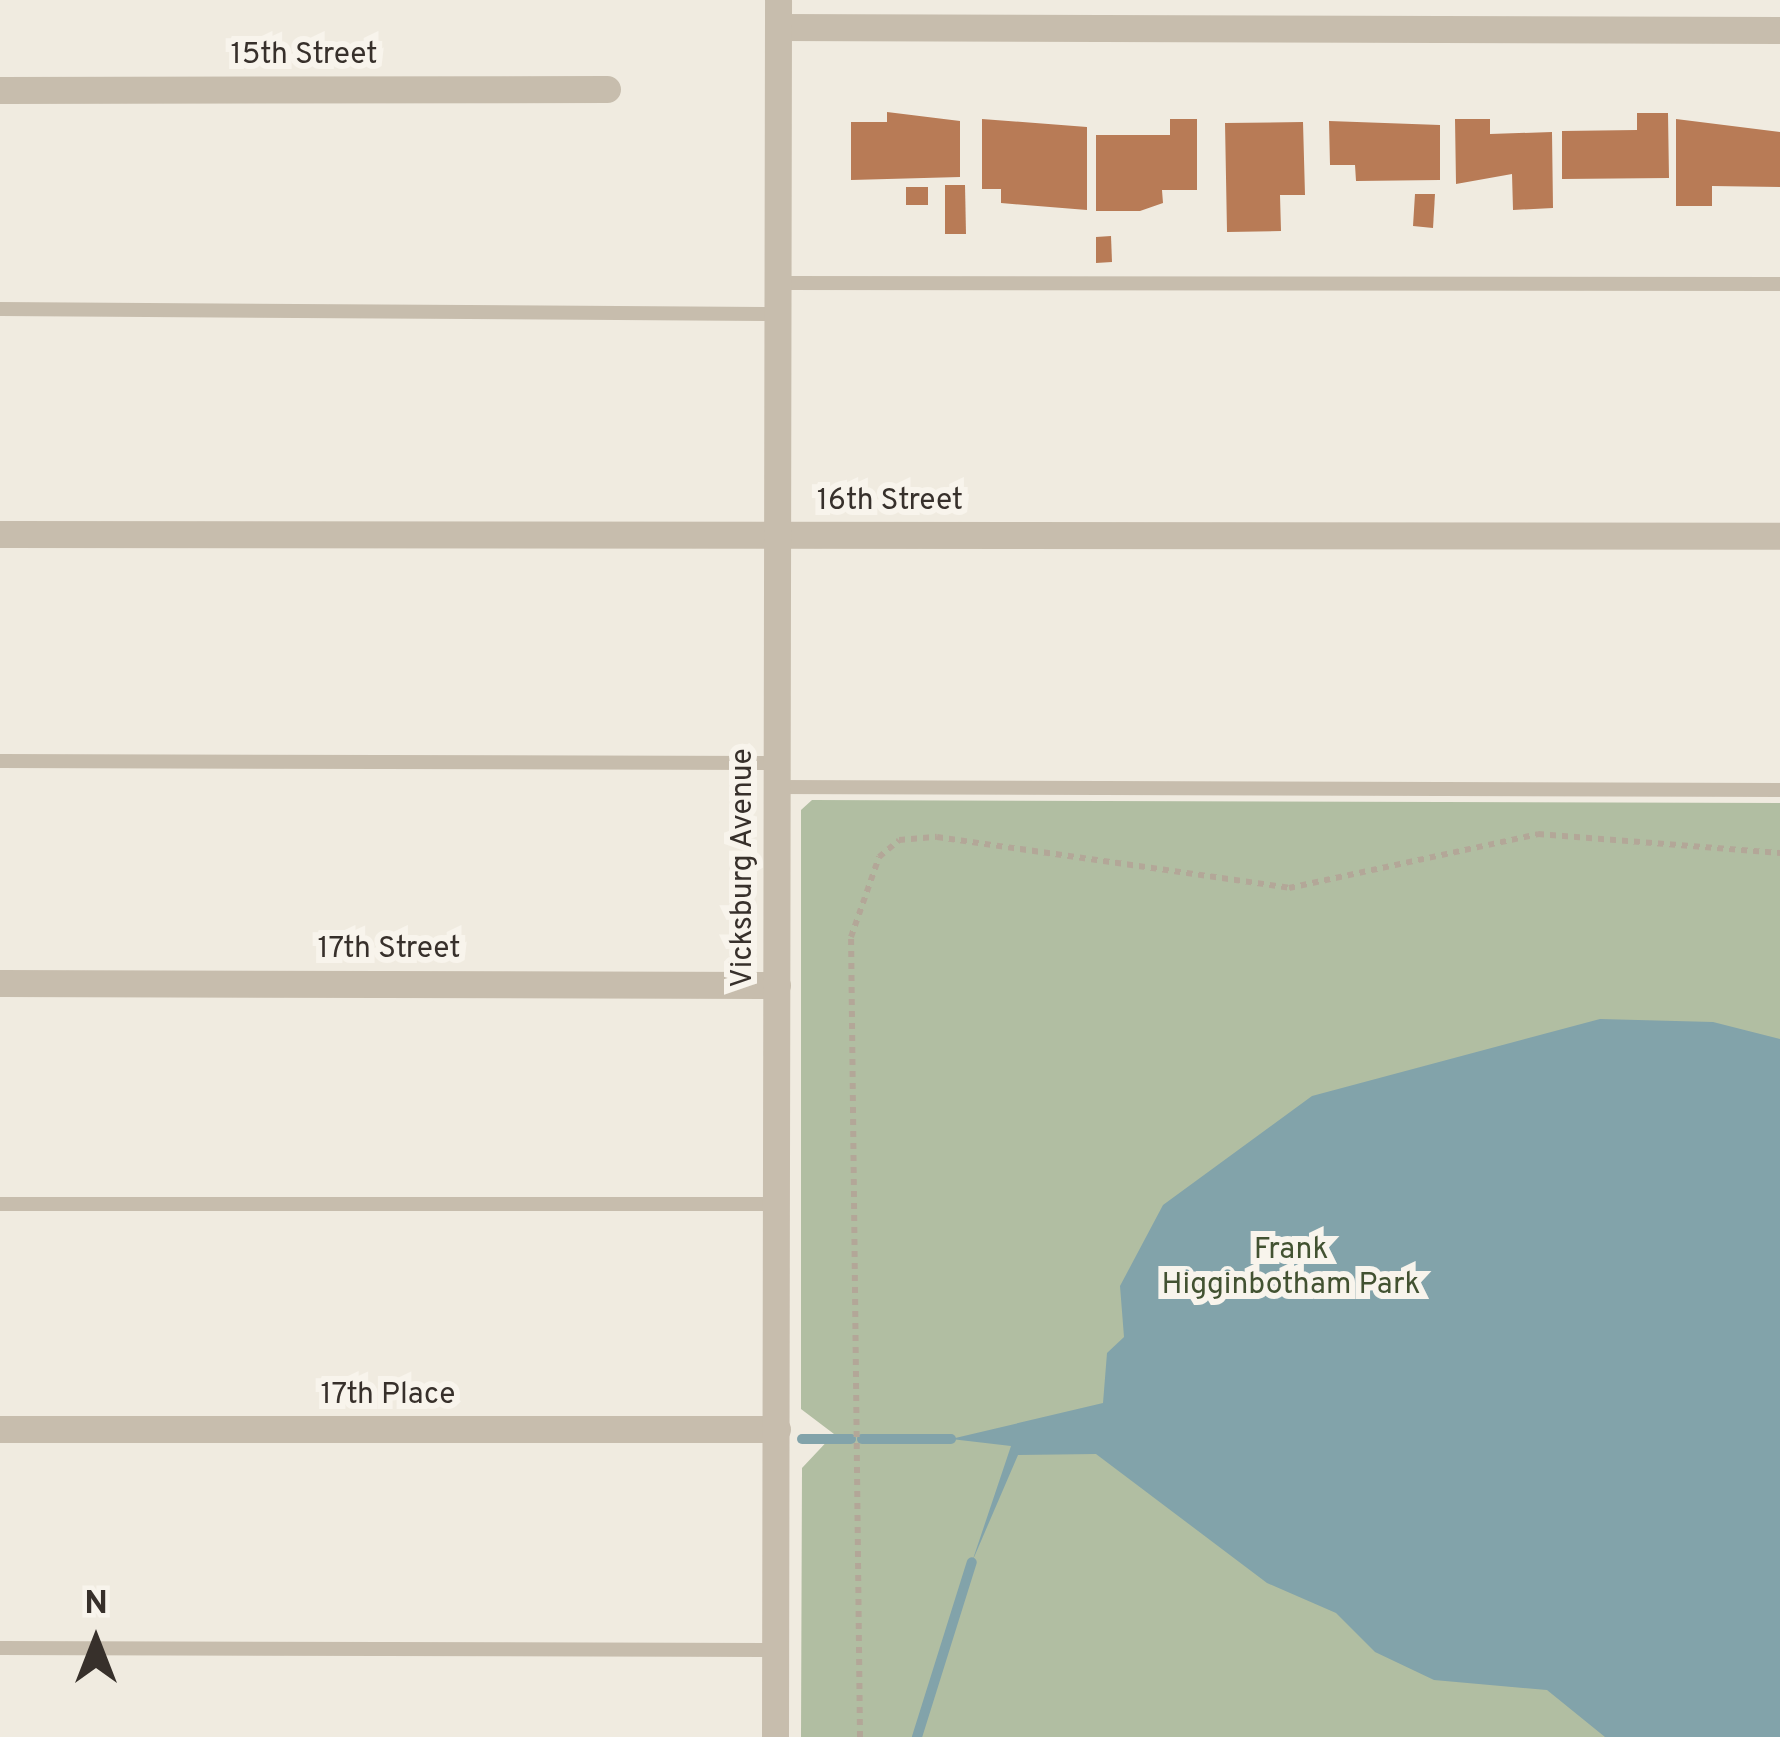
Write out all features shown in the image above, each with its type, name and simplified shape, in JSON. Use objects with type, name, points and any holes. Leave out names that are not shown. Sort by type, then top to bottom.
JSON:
[{"type":"street","points":[[778,13],[1780,30]]},
{"type":"street","name":"Vicksburg Avenue","points":[[775,1737],[778,13]]},
{"type":"street","name":"15th Street","points":[[0,90],[607,89]]},
{"type":"street","name":"16th Street","points":[[0,533],[1780,536]]},
{"type":"street","name":"17th Street","points":[[0,983],[777,985]]},
{"type":"street","name":"17th Place","points":[[0,1429],[777,1430]]},
{"type":"lane","points":[[778,283],[1780,284]]},
{"type":"lane","points":[[0,309],[778,314]]},
{"type":"lane","points":[[0,761],[1780,790]]},
{"type":"lane","points":[[0,1204],[777,1204]]},
{"type":"lane","points":[[0,1648],[775,1650]]},
{"type":"path","points":[[860,1737],[851,937],[859,898],[899,840],[1289,888],[1538,834],[1780,853]]},
{"type":"green space","name":"Frank Higginbotham Park","points":[[812,800],[1780,803],[1780,1737],[801,1737],[802,1468],[834,1434],[801,1409],[801,810]]},
{"type":"water","points":[[1600,1019],[1713,1022],[1780,1039],[1780,1737],[1605,1737],[1547,1690],[1434,1680],[1375,1652],[1336,1613],[1267,1583],[1096,1454],[1018,1455],[972,1562],[1011,1446],[951,1439],[1103,1403],[1107,1353],[1124,1337],[1120,1286],[1163,1205],[1312,1096]]},
{"type":"building","points":[[887,112],[960,121],[960,177],[851,180],[851,122],[887,122]]},
{"type":"building","points":[[1637,113],[1668,113],[1669,178],[1562,179],[1562,131],[1637,130]]},
{"type":"building","points":[[982,119],[1087,127],[1087,210],[1001,203],[1001,189],[982,189]]},
{"type":"building","points":[[1170,119],[1197,119],[1197,190],[1162,190],[1163,203],[1140,211],[1096,211],[1096,135],[1170,135]]},
{"type":"building","points":[[1455,119],[1490,119],[1490,134],[1552,132],[1553,208],[1513,210],[1512,174],[1456,184]]},
{"type":"building","points":[[1676,119],[1780,132],[1780,187],[1712,186],[1712,206],[1676,206]]},
{"type":"building","points":[[1329,121],[1440,125],[1440,180],[1356,181],[1355,165],[1330,165]]},
{"type":"building","points":[[1303,122],[1305,195],[1280,195],[1281,231],[1227,232],[1225,123]]},
{"type":"building","points":[[945,185],[965,185],[966,234],[945,234]]},
{"type":"building","points":[[906,187],[928,187],[928,205],[906,205]]},
{"type":"building","points":[[1415,194],[1435,194],[1433,228],[1413,226]]},
{"type":"building","points":[[1111,236],[1112,262],[1096,263],[1096,237]]},
{"type":"waterway","points":[[802,1439],[851,1439]]},
{"type":"waterway","points":[[862,1439],[951,1439]]},
{"type":"waterway","points":[[917,1737],[972,1562]]}]
